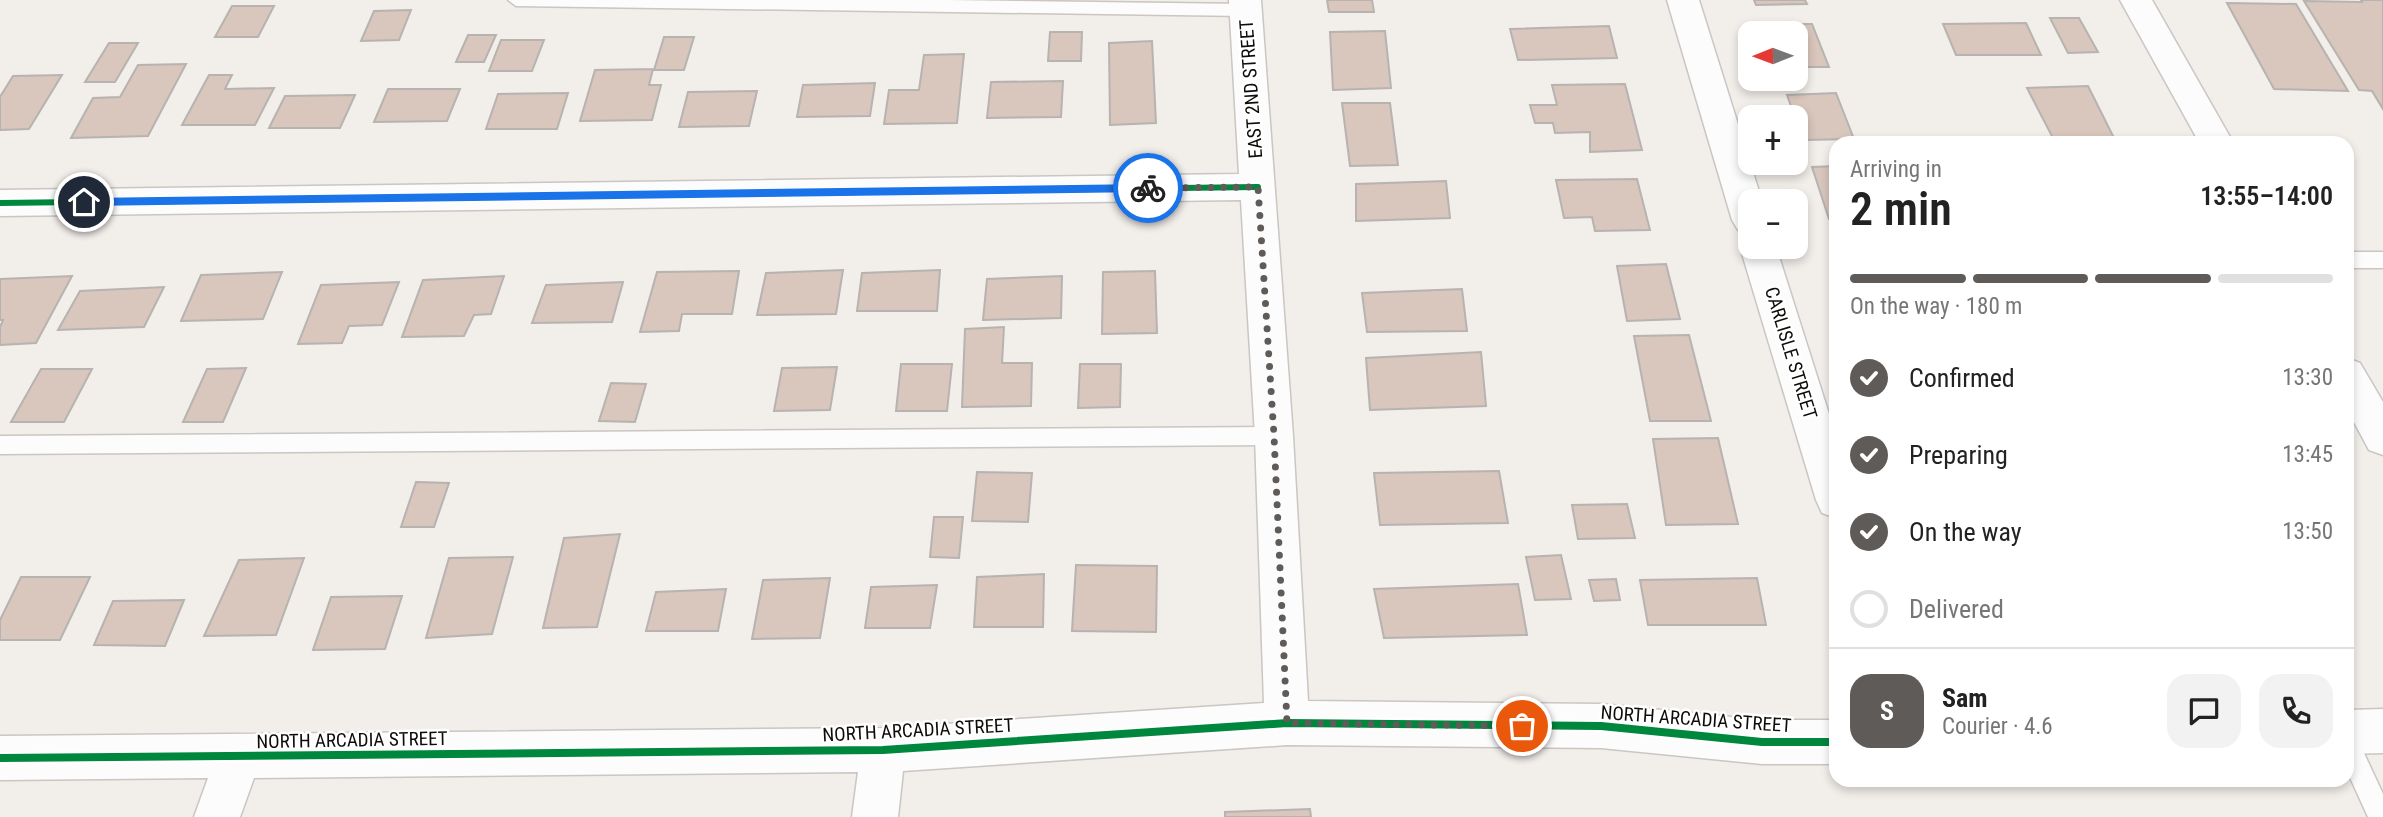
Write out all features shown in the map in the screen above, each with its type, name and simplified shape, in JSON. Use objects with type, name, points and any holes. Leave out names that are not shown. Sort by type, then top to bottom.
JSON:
[{"type":"street","points":[[1683,0],[1741,189]]},
{"type":"street","points":[[2136,0],[2212,136]]},
{"type":"street","name":"EAST 2ND STREET","points":[[1245,5],[1274,436],[1287,723]]},
{"type":"street","points":[[0,203],[1258,187]]},
{"type":"street","name":"CARLISLE STREET","points":[[1762,259],[1829,477]]},
{"type":"street","points":[[2354,386],[2383,438]]},
{"type":"street","name":"NORTH ARCADIA STREET","points":[[0,758],[883,751],[1287,723],[1601,726],[1762,743],[1829,743]]},
{"type":"street","points":[[2354,732],[2383,731]]},
{"type":"street","points":[[876,817],[883,751]]},
{"type":"street","points":[[217,817],[239,756]]},
{"type":"lane","points":[[516,0],[1245,5]]},
{"type":"lane","points":[[2354,260],[2383,260]]},
{"type":"lane","points":[[0,445],[1274,436]]},
{"type":"lane","points":[[2354,760],[2381,817]]},
{"type":"building","points":[[1327,0],[1372,0],[1374,12],[1329,12]]},
{"type":"building","points":[[1754,0],[1805,0],[1807,4],[1756,5]]},
{"type":"building","points":[[2361,0],[2383,0],[2383,109],[2372,91],[2359,90],[2304,1],[2362,2]]},
{"type":"building","points":[[2227,3],[2296,4],[2348,91],[2274,89]]},
{"type":"building","points":[[232,6],[274,6],[258,37],[215,37]]},
{"type":"building","points":[[411,10],[399,40],[361,41],[374,11]]},
{"type":"building","points":[[2050,18],[2079,18],[2098,52],[2068,53]]},
{"type":"building","points":[[2026,23],[2041,55],[1956,55],[1943,24]]},
{"type":"building","points":[[1808,24],[1812,24],[1829,67],[1808,67]]},
{"type":"building","points":[[1609,26],[1617,58],[1518,60],[1510,29]]},
{"type":"building","points":[[1385,31],[1391,88],[1333,90],[1330,32]]},
{"type":"building","points":[[1050,32],[1082,32],[1081,61],[1048,61]]},
{"type":"building","points":[[468,35],[496,35],[484,62],[456,62]]},
{"type":"building","points":[[664,37],[694,37],[684,70],[654,70]]},
{"type":"building","points":[[501,40],[544,40],[532,71],[489,71]]},
{"type":"building","points":[[1152,41],[1156,123],[1110,125],[1109,43]]},
{"type":"building","points":[[109,43],[138,43],[115,82],[85,82]]},
{"type":"building","points":[[964,54],[957,123],[884,124],[889,90],[919,90],[924,55]]},
{"type":"building","points":[[186,64],[148,136],[71,138],[93,98],[120,97],[138,65]]},
{"type":"building","points":[[653,69],[649,85],[661,85],[652,120],[580,121],[595,70]]},
{"type":"building","points":[[62,75],[29,129],[0,130],[0,97],[13,76]]},
{"type":"building","points":[[209,75],[232,75],[225,89],[274,88],[255,125],[182,125]]},
{"type":"building","points":[[1063,81],[1061,117],[987,118],[991,82]]},
{"type":"building","points":[[875,83],[870,116],[797,117],[803,85]]},
{"type":"building","points":[[1625,84],[1642,150],[1590,152],[1590,132],[1555,133],[1553,123],[1535,123],[1530,105],[1557,105],[1552,85]]},
{"type":"building","points":[[2088,86],[2113,136],[2052,136],[2027,88]]},
{"type":"building","points":[[388,89],[460,89],[447,121],[374,122]]},
{"type":"building","points":[[757,91],[749,126],[679,127],[688,92]]},
{"type":"building","points":[[568,93],[557,129],[486,129],[498,94]]},
{"type":"building","points":[[1836,93],[1853,136],[1808,140],[1808,105],[1791,105],[1787,95]]},
{"type":"building","points":[[355,95],[340,128],[269,128],[285,96]]},
{"type":"building","points":[[1342,103],[1390,103],[1398,165],[1350,166]]},
{"type":"building","points":[[1829,166],[1829,219],[1812,167]]},
{"type":"building","points":[[1637,179],[1650,230],[1595,231],[1592,217],[1564,218],[1556,180]]},
{"type":"building","points":[[1446,181],[1450,218],[1356,221],[1356,184]]},
{"type":"building","points":[[1666,264],[1680,319],[1627,321],[1617,266]]},
{"type":"building","points":[[843,270],[836,314],[757,315],[766,273]]},
{"type":"building","points":[[940,270],[937,311],[857,311],[862,273]]},
{"type":"building","points":[[739,271],[732,314],[682,314],[679,331],[640,332],[657,272]]},
{"type":"building","points":[[1155,271],[1157,333],[1102,334],[1103,272]]},
{"type":"building","points":[[282,272],[263,319],[181,321],[201,275]]},
{"type":"building","points":[[72,276],[36,343],[0,345],[0,327],[3,320],[0,320],[0,279]]},
{"type":"building","points":[[504,276],[491,314],[474,315],[464,336],[402,337],[423,280]]},
{"type":"building","points":[[1062,276],[1061,318],[983,320],[987,279]]},
{"type":"building","points":[[399,282],[382,325],[349,326],[342,343],[298,344],[321,285]]},
{"type":"building","points":[[623,282],[612,322],[532,323],[546,285]]},
{"type":"building","points":[[164,287],[144,327],[58,330],[80,291]]},
{"type":"building","points":[[1462,289],[1467,331],[1367,332],[1362,293]]},
{"type":"building","points":[[1004,327],[1002,363],[1032,363],[1031,406],[962,407],[965,329]]},
{"type":"building","points":[[1689,335],[1711,421],[1650,421],[1634,336]]},
{"type":"building","points":[[1481,352],[1486,406],[1370,410],[1366,358]]},
{"type":"building","points":[[901,364],[952,364],[947,411],[896,411]]},
{"type":"building","points":[[1080,364],[1121,364],[1120,407],[1078,408]]},
{"type":"building","points":[[837,367],[830,410],[774,411],[782,368]]},
{"type":"building","points":[[246,368],[223,422],[183,422],[207,369]]},
{"type":"building","points":[[41,369],[92,369],[64,422],[11,422]]},
{"type":"building","points":[[611,383],[646,384],[635,422],[599,421]]},
{"type":"building","points":[[1718,438],[1738,524],[1666,525],[1653,439]]},
{"type":"building","points":[[1499,471],[1508,523],[1380,525],[1374,473]]},
{"type":"building","points":[[977,472],[1032,473],[1028,522],[972,521]]},
{"type":"building","points":[[416,482],[449,483],[434,527],[401,527]]},
{"type":"building","points":[[1627,504],[1635,538],[1578,539],[1572,505]]},
{"type":"building","points":[[934,517],[963,517],[959,558],[930,557]]},
{"type":"building","points":[[620,534],[597,627],[543,628],[564,538]]},
{"type":"building","points":[[1561,555],[1571,599],[1535,600],[1526,557]]},
{"type":"building","points":[[513,557],[492,634],[426,638],[449,558]]},
{"type":"building","points":[[304,558],[276,635],[204,636],[239,560]]},
{"type":"building","points":[[1076,565],[1157,566],[1156,632],[1072,631]]},
{"type":"building","points":[[1044,574],[1043,627],[974,627],[977,577]]},
{"type":"building","points":[[21,577],[90,577],[60,640],[0,640],[0,620]]},
{"type":"building","points":[[830,578],[820,638],[752,639],[763,580]]},
{"type":"building","points":[[1757,578],[1766,625],[1648,625],[1640,580]]},
{"type":"building","points":[[1616,579],[1620,600],[1594,601],[1589,580]]},
{"type":"building","points":[[1518,584],[1527,635],[1384,638],[1374,589]]},
{"type":"building","points":[[937,585],[930,628],[865,628],[871,587]]},
{"type":"building","points":[[726,589],[718,631],[646,631],[656,592]]},
{"type":"building","points":[[402,596],[385,649],[313,650],[331,597]]},
{"type":"building","points":[[184,600],[165,646],[94,645],[113,601]]},
{"type":"building","points":[[1310,809],[1311,817],[1225,817],[1225,812]]},
{"type":"cycle path","points":[[0,203],[1258,187]]},
{"type":"cycle path","points":[[0,758],[883,750],[1287,723],[1601,726],[1762,742],[1829,742]]},
{"type":"way so far","points":[[1148,188],[1258,187],[1274,436],[1287,723],[1522,726]]},
{"type":"route","points":[[84,202],[1148,188]]}]
